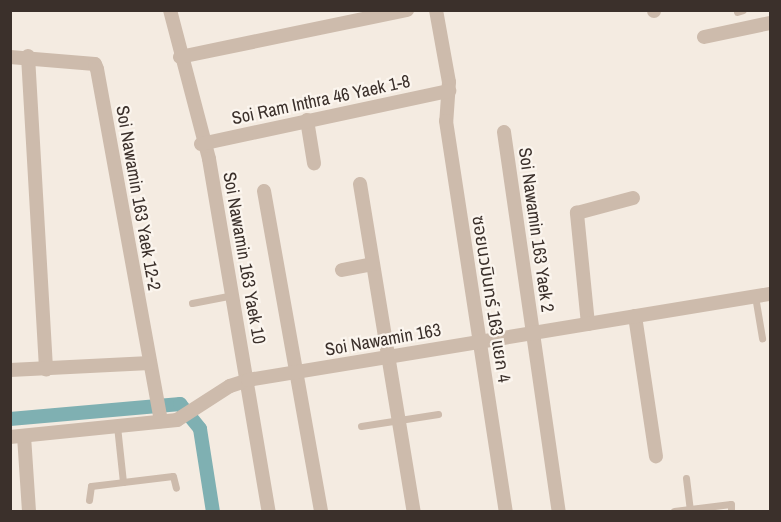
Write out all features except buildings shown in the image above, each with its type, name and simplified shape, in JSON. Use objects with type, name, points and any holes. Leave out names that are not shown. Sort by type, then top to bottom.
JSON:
[{"type":"street","name":"Soi Nawamin 163 Yaek 10","points":[[170,10],[201,144],[208,159],[269,512]]},
{"type":"street","points":[[180,57],[407,10]]},
{"type":"street","name":"ซอยนวมินทร์ 163 แยก 4","points":[[436,10],[449,91],[446,121],[478,343],[506,512]]},
{"type":"street","points":[[704,37],[771,23]]},
{"type":"street","points":[[28,56],[46,369]]},
{"type":"street","name":"Soi Nawamin 163 Yaek 12-2","points":[[10,57],[28,56],[95,64],[160,412]]},
{"type":"street","name":"Soi Ram Inthra 46 Yaek 1-8","points":[[201,144],[449,91]]},
{"type":"street","points":[[307,120],[314,163]]},
{"type":"street","name":"Soi Nawamin 163 Yaek 2","points":[[504,132],[559,512]]},
{"type":"street","points":[[360,184],[386,358],[414,512]]},
{"type":"street","points":[[264,191],[301,374],[321,512]]},
{"type":"street","points":[[588,324],[577,213],[633,198]]},
{"type":"street","points":[[342,270],[372,264]]},
{"type":"street","name":"Soi Nawamin 163","points":[[17,437],[117,426],[160,412],[190,410],[248,380],[301,374],[771,294]]},
{"type":"street","points":[[635,316],[656,456]]},
{"type":"street","points":[[10,370],[150,363]]},
{"type":"street","points":[[17,437],[29,512]]},
{"type":"lane","points":[[192,303],[233,295]]},
{"type":"lane","points":[[755,296],[762,338]]},
{"type":"lane","points":[[361,426],[438,414]]},
{"type":"lane","points":[[117,426],[123,482]]},
{"type":"lane","points":[[89,500],[91,486],[173,476],[176,488]]},
{"type":"lane","points":[[686,478],[690,509]]},
{"type":"lane","points":[[674,511],[731,504],[732,511]]},
{"type":"waterway","points":[[10,419],[180,404],[200,429],[213,512]]}]
